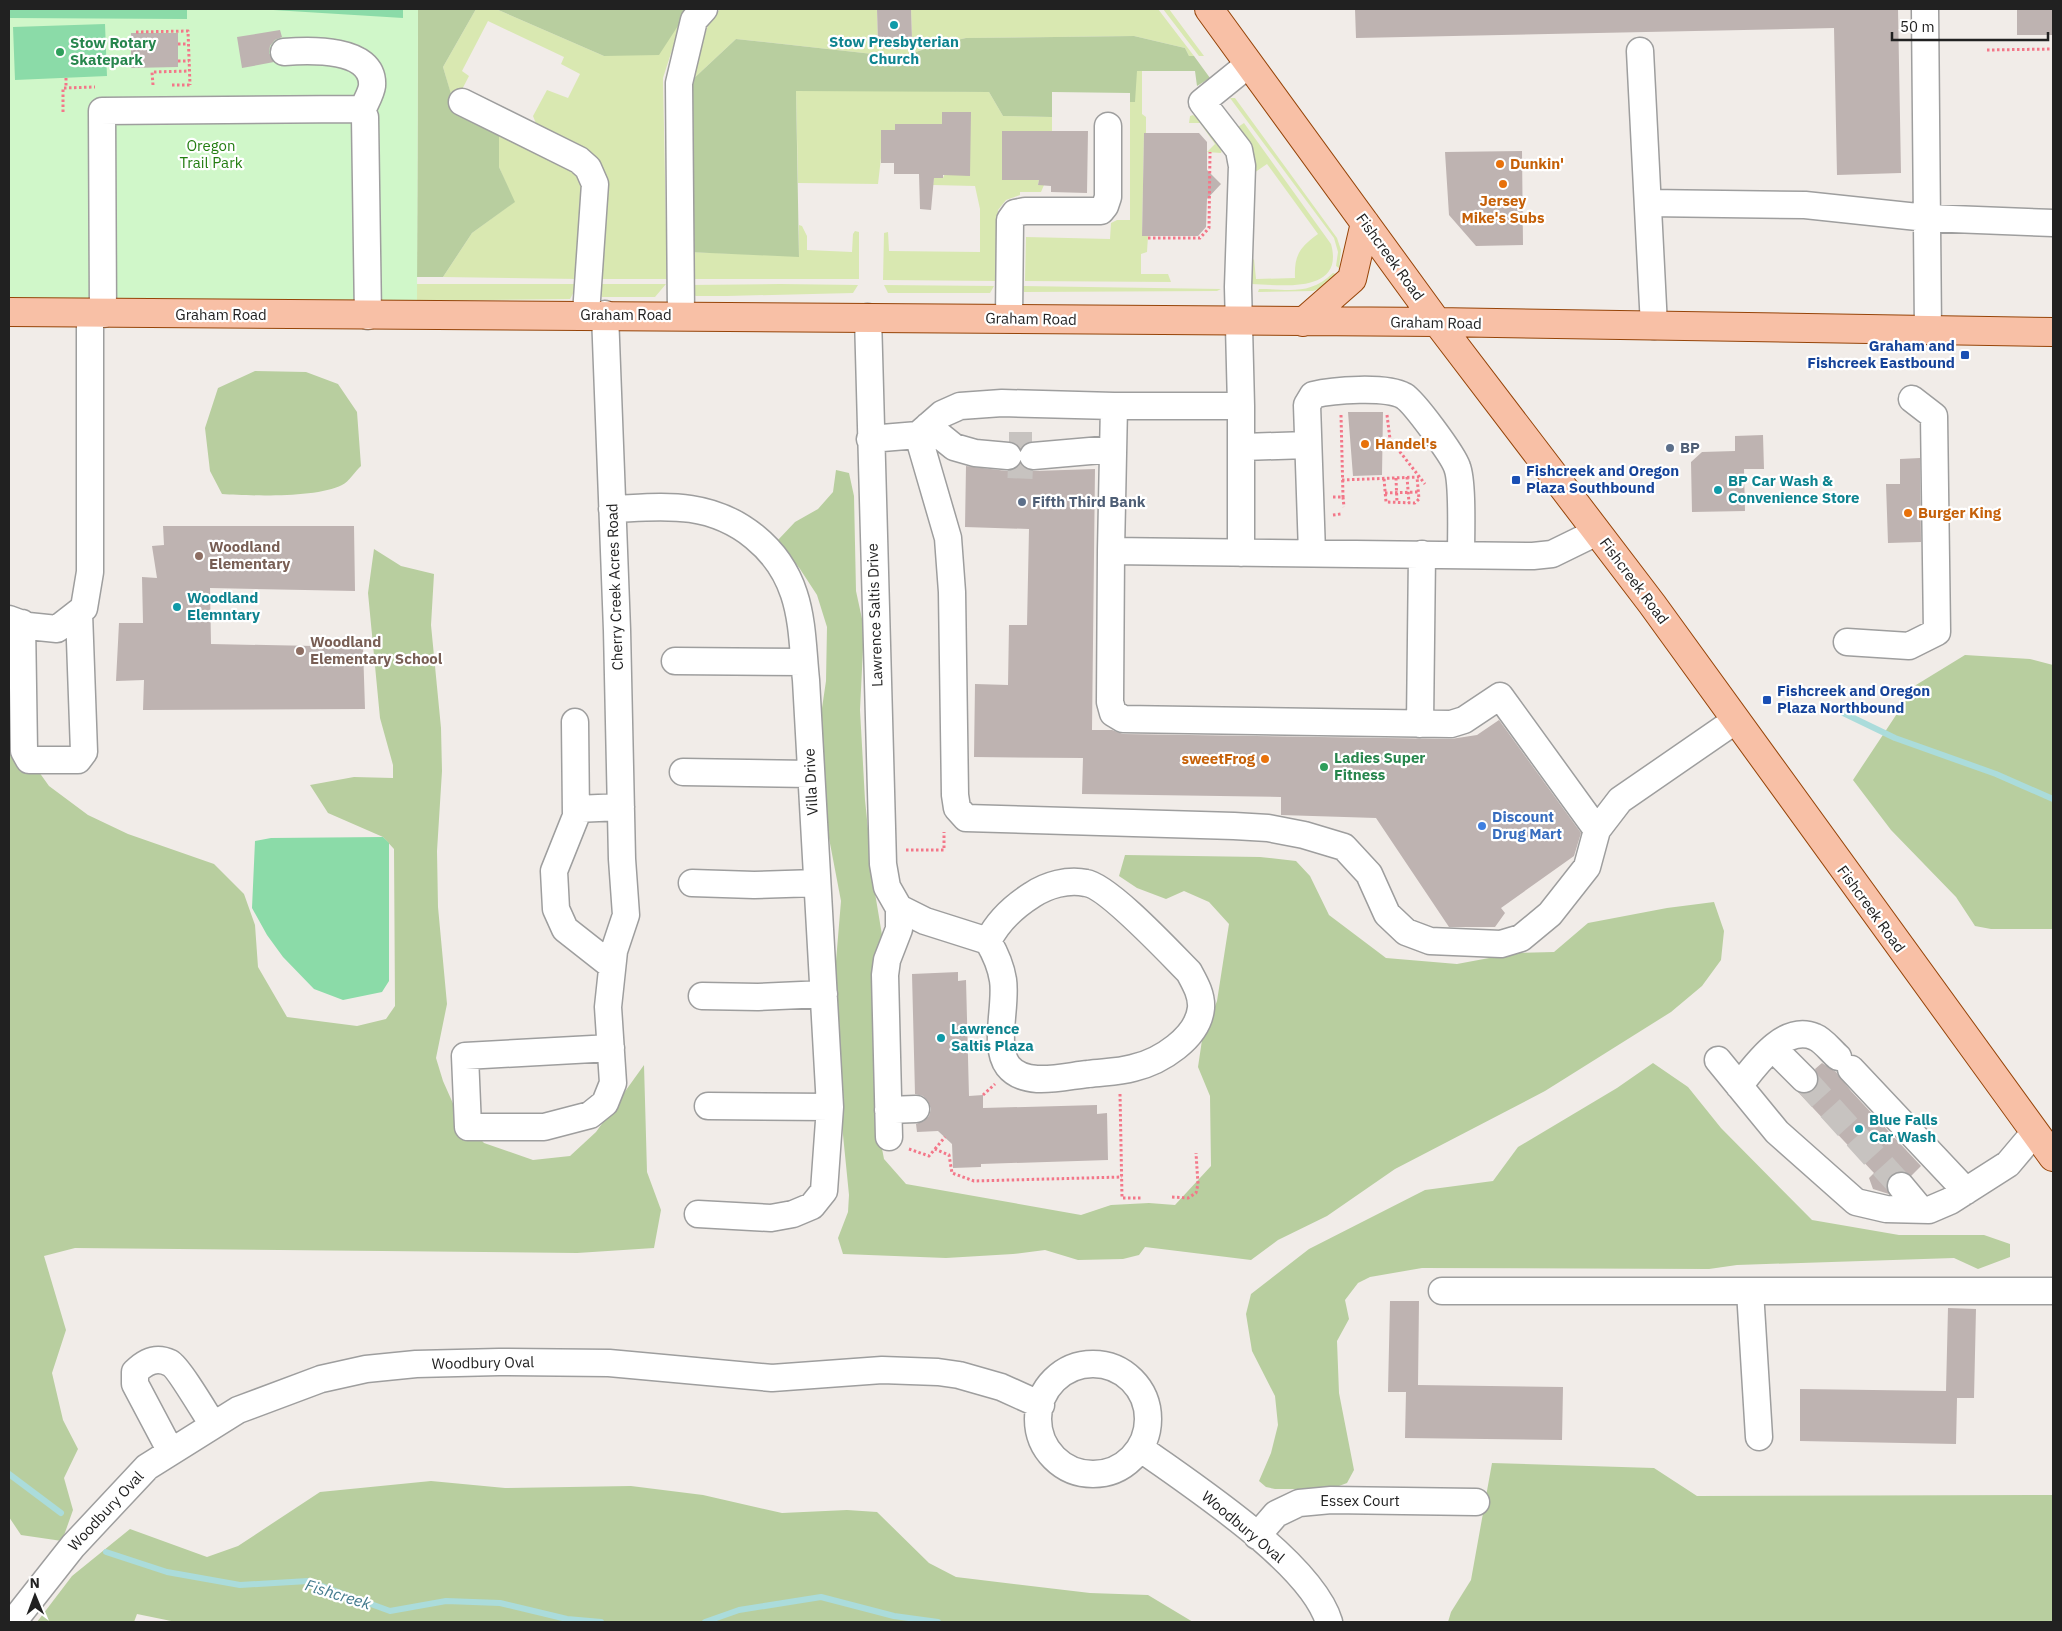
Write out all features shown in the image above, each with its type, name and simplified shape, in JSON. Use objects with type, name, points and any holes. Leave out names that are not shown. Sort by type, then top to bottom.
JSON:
[{"type":"main road","name":"Fishcreek Road","points":[[1209,9],[1437,322],[1597,532],[1736,720],[2053,1157]]},
{"type":"main road","points":[[1302,322],[1352,279],[1365,223]]},
{"type":"main road","name":"Graham Road","points":[[9,312],[368,316],[596,314],[1238,322],[1437,322],[2053,332]]},
{"type":"street","points":[[681,315],[679,83],[694,20],[704,9]]},
{"type":"street","points":[[1925,9],[1928,331]]},
{"type":"street","points":[[284,52],[326,51],[354,59],[369,73],[372,81],[372,88],[362,111]]},
{"type":"street","points":[[1640,51],[1654,326]]},
{"type":"street","points":[[1241,553],[1243,447],[1238,322],[1242,166],[1239,150],[1202,102],[1249,64]]},
{"type":"street","name":"Cherry Creek Acres Road","points":[[462,102],[570,154],[588,168],[595,184],[596,314],[612,509],[622,860],[626,915],[614,951],[612,966],[608,1007],[611,1048],[613,1083],[605,1103],[590,1115],[544,1127],[468,1127],[465,1056],[611,1048]]},
{"type":"street","points":[[78,612],[84,752],[78,760],[29,760],[24,751],[15,621],[57,629],[78,612],[84,608],[90,572],[102,111],[355,109],[362,111],[365,117],[368,316]]},
{"type":"street","points":[[1009,319],[1010,220],[1016,213],[1025,211],[1101,211],[1108,197],[1108,126]]},
{"type":"street","points":[[1648,203],[1805,205],[1927,218],[2053,223]]},
{"type":"street","name":"Lawrence Saltis Drive","points":[[868,317],[883,864],[887,887],[899,908]]},
{"type":"street","points":[[1312,554],[1307,405],[1313,395],[1324,392],[1386,391],[1404,396],[1414,406],[1457,466],[1461,555]]},
{"type":"street","points":[[1847,642],[1909,646],[1937,632],[1934,416],[1912,400]]},
{"type":"street","points":[[870,439],[923,430],[942,414],[960,406],[1002,403],[1114,406],[1241,406]]},
{"type":"street","points":[[1114,406],[1110,702],[1113,713],[1122,719],[1451,724],[1458,722],[1500,696],[1597,830]]},
{"type":"street","points":[[923,430],[954,447],[1020,455],[1053,456],[1113,449]]},
{"type":"street","points":[[923,430],[948,538],[952,592],[955,795],[957,808],[966,818],[1234,826],[1268,828],[1304,835],[1344,847],[1369,874],[1387,914],[1406,932],[1430,941],[1501,944],[1521,938],[1550,914],[1587,867],[1597,830],[1620,800],[1736,720]]},
{"type":"street","points":[[1243,447],[1308,446]]},
{"type":"street","name":"Villa Drive","points":[[612,509],[691,509],[710,513],[743,528],[764,545],[778,561],[794,593],[804,662],[830,1107],[824,1191],[812,1206],[794,1214],[771,1218],[698,1214]]},
{"type":"street","points":[[1111,551],[1312,554],[1552,554],[1597,532]]},
{"type":"street","points":[[1420,724],[1422,554]]},
{"type":"street","points":[[675,661],[804,662]]},
{"type":"street","points":[[575,722],[576,816],[554,871],[556,909],[564,929],[612,966]]},
{"type":"street","points":[[683,772],[810,774]]},
{"type":"street","points":[[576,809],[621,807]]},
{"type":"street","points":[[889,1137],[885,975],[887,960],[899,929],[899,908],[925,921],[988,941],[996,956],[1003,980],[1002,1055],[1009,1068],[1021,1076],[1042,1079],[1119,1071],[1153,1061],[1177,1046],[1195,1027],[1200,1008],[1198,989],[1189,972],[1106,893],[1088,883],[1066,882],[1039,891],[1021,902],[996,926],[988,941]]},
{"type":"street","points":[[692,883],[754,885],[817,883]]},
{"type":"street","points":[[702,996],[758,997],[824,994]]},
{"type":"street","points":[[1739,1086],[1773,1048],[1783,1040],[1801,1034],[1815,1037],[1845,1063],[1966,1192]]},
{"type":"street","points":[[1773,1048],[1804,1079]]},
{"type":"street","points":[[1718,1060],[1777,1132],[1856,1202],[1886,1209],[1929,1210],[1950,1202],[2008,1164],[2035,1132]]},
{"type":"street","points":[[708,1106],[830,1107]]},
{"type":"street","points":[[888,1110],[916,1109]]},
{"type":"street","points":[[1901,1186],[1921,1210]]},
{"type":"street","points":[[1442,1291],[2053,1291]]},
{"type":"street","points":[[1750,1292],[1759,1437]]},
{"type":"street","points":[[171,1452],[134,1384],[135,1372],[144,1363],[158,1359],[172,1363],[214,1425]]},
{"type":"street","name":"Woodbury Oval","points":[[13,1622],[73,1546],[112,1502],[147,1468],[238,1410],[274,1395],[330,1377],[366,1370],[416,1364],[499,1362],[609,1363],[772,1378],[882,1370],[938,1372],[959,1375],[1001,1386],[1041,1405]]},
{"type":"street","points":[[1095,1363],[1120,1370],[1138,1387],[1143,1399],[1147,1426],[1140,1448],[1127,1463],[1117,1469],[1092,1474],[1070,1469],[1052,1457],[1046,1448],[1038,1424],[1041,1405],[1044,1395],[1059,1376],[1070,1369],[1095,1363]]},
{"type":"street","name":"Woodbury Oval","points":[[1140,1448],[1216,1502],[1257,1536],[1305,1582],[1315,1595],[1329,1622]]},
{"type":"street","name":"Essex Court","points":[[1257,1536],[1276,1514],[1299,1503],[1331,1500],[1476,1502]]},
{"type":"path","points":[[136,32],[188,31],[190,111]]},
{"type":"path","points":[[178,44],[188,44]]},
{"type":"path","points":[[1987,50],[2053,50]]},
{"type":"path","points":[[178,61],[189,61]]},
{"type":"path","points":[[153,85],[152,72],[189,71]]},
{"type":"path","points":[[66,78],[66,88]]},
{"type":"path","points":[[1148,238],[1200,238],[1209,228],[1210,152]]},
{"type":"path","points":[[1343,410],[1343,497]]},
{"type":"path","points":[[1385,410],[1390,439],[1425,484]]},
{"type":"path","points":[[1342,480],[1418,477]]},
{"type":"path","points":[[1384,478],[1386,502],[1409,503],[1418,502],[1418,477]]},
{"type":"path","points":[[1396,478],[1397,503]]},
{"type":"path","points":[[1407,478],[1409,503]]},
{"type":"path","points":[[1385,493],[1418,492]]},
{"type":"path","points":[[903,857],[903,850],[944,850],[944,832]]},
{"type":"path","points":[[1119,1071],[1122,1198],[1141,1198]]},
{"type":"path","points":[[983,1095],[999,1079]]},
{"type":"path","points":[[889,1137],[890,1147],[908,1149],[929,1156],[945,1137]]},
{"type":"path","points":[[935,1149],[949,1155],[952,1173],[974,1181],[1122,1177]]},
{"type":"path","points":[[1172,1197],[1188,1198],[1196,1194],[1198,1184],[1196,1153]]},
{"type":"green space","name":"Oregon Trail Park","points":[[9,9],[418,9],[417,301],[9,299]]},
{"type":"green space","points":[[9,9],[187,9],[187,19],[9,18]]},
{"type":"green space","points":[[257,9],[403,9],[403,18]]},
{"type":"green space","points":[[418,9],[476,9],[443,67],[457,114],[499,134],[499,167],[515,202],[472,233],[443,277],[417,277]]},
{"type":"green space","points":[[476,9],[496,9],[604,56],[681,22],[663,78],[667,279],[599,279],[603,182],[537,126],[533,116],[547,90],[568,98],[580,74],[561,64],[564,57],[488,21],[462,71],[469,76],[454,105],[443,67]]},
{"type":"green space","points":[[496,9],[689,9],[659,55],[604,56]]},
{"type":"green space","points":[[720,9],[877,9],[878,43],[897,50],[912,40],[911,9],[1158,9],[1194,56],[1189,56],[1185,48],[1134,36],[966,38],[900,57],[736,39],[690,82],[708,25]]},
{"type":"green space","points":[[1163,9],[1169,9],[1204,56],[1199,56]]},
{"type":"green space","name":"Stow Rotary Skatepark","points":[[105,24],[107,76],[15,80],[13,27]]},
{"type":"green space","points":[[1134,36],[1185,48],[1189,56],[1194,56],[1210,78],[1197,86],[1195,71],[1137,71],[1135,102],[1130,102],[1130,93],[1052,92],[1052,117],[1003,116],[989,92],[796,91],[799,257],[688,252],[690,82],[736,39],[900,57],[966,38]]},
{"type":"green space","points":[[1136,57],[1137,71],[1142,71],[1142,114],[1146,117],[1142,235],[1148,236],[1147,252],[1141,254],[1141,274],[1168,274],[1171,282],[1025,281],[1026,237],[1110,239],[1111,223],[1117,220],[1130,220],[1130,102],[1134,102]]},
{"type":"green space","points":[[796,91],[989,92],[1003,116],[1052,117],[1052,131],[1038,185],[1044,185],[1041,192],[1020,192],[1020,195],[1006,200],[998,210],[996,281],[883,280],[884,233],[888,232],[889,251],[980,252],[980,209],[975,186],[933,185],[934,178],[943,178],[971,112],[942,112],[942,124],[895,124],[895,130],[881,158],[878,184],[798,183]]},
{"type":"green space","points":[[1230,98],[1235,98],[1337,238],[1341,250],[1339,268],[1336,266],[1338,252],[1334,238]]},
{"type":"green space","points":[[1193,115],[1199,119],[1222,150],[1221,153],[1207,152],[1215,144],[1200,123],[1189,123],[1190,116]]},
{"type":"green space","points":[[1244,123],[1331,244],[1333,260],[1329,271],[1320,279],[1293,285],[1252,284],[1252,261],[1254,259],[1256,279],[1295,278],[1299,252],[1318,234],[1267,164],[1251,175],[1251,148],[1238,127]]},
{"type":"green space","points":[[499,134],[577,172],[583,184],[579,279],[443,277],[472,233],[514,202],[499,167]]},
{"type":"green space","points":[[799,225],[802,226],[807,236],[807,250],[852,252],[853,234],[855,231],[859,232],[859,279],[687,279],[688,252],[799,256]]},
{"type":"green space","points":[[1333,273],[1336,274],[1328,282],[1313,291],[1258,292],[1259,289],[1298,290],[1307,288],[1316,285]]},
{"type":"green space","points":[[417,284],[578,284],[570,299],[417,301]]},
{"type":"green space","points":[[598,284],[666,284],[655,297],[602,297]]},
{"type":"green space","points":[[688,285],[858,285],[853,293],[696,296],[689,293]]},
{"type":"green space","points":[[884,285],[994,286],[990,293],[888,293]]},
{"type":"green space","points":[[1022,286],[1221,289],[1217,291],[1024,292]]},
{"type":"green space","points":[[255,371],[306,372],[338,384],[357,412],[361,466],[345,484],[331,489],[301,494],[222,494],[210,471],[205,428],[218,388]]},
{"type":"green space","points":[[836,470],[849,473],[854,496],[856,591],[864,628],[860,710],[865,800],[874,887],[884,947],[878,1128],[884,1159],[906,1184],[1081,1215],[1111,1205],[1149,1203],[1175,1205],[1211,1166],[1210,1096],[1198,1067],[1202,1040],[1217,1001],[1229,924],[1209,902],[1184,891],[1166,899],[1137,888],[1119,876],[1125,855],[1260,857],[1296,861],[1310,876],[1329,915],[1386,958],[1457,964],[1516,953],[1554,952],[1588,923],[1667,908],[1714,902],[1724,931],[1721,960],[1702,986],[1671,1012],[1545,1091],[1395,1169],[1327,1216],[1278,1240],[1251,1260],[1145,1247],[1139,1255],[1123,1259],[1078,1260],[1045,1250],[946,1258],[843,1254],[838,1238],[848,1212],[849,1195],[841,1115],[835,973],[841,901],[824,812],[818,735],[826,681],[827,627],[817,595],[778,540],[795,522],[818,509],[833,492]]},
{"type":"green space","points":[[374,549],[401,566],[434,574],[431,625],[441,728],[442,771],[437,851],[438,907],[447,1004],[436,1058],[443,1081],[459,1117],[484,1143],[533,1160],[570,1156],[596,1132],[644,1065],[647,1172],[661,1210],[654,1248],[577,1253],[75,1248],[44,1256],[66,1330],[52,1373],[63,1420],[78,1449],[64,1478],[73,1510],[62,1541],[21,1535],[9,1517],[9,725],[24,751],[49,786],[88,815],[128,834],[214,864],[244,894],[255,925],[258,967],[287,1017],[357,1026],[386,1019],[395,1006],[394,849],[383,837],[328,813],[310,785],[354,777],[393,778],[393,765],[380,718],[368,593]]},
{"type":"green space","points":[[1965,655],[2030,659],[2053,665],[2053,929],[1991,929],[1975,926],[1956,897],[1891,830],[1853,780],[1916,685]]},
{"type":"green space","points":[[383,837],[389,843],[389,981],[382,992],[343,1000],[314,989],[283,957],[267,935],[252,908],[255,841],[271,838]]},
{"type":"green space","points":[[1653,1063],[1688,1087],[1721,1128],[1812,1220],[1899,1235],[1984,1235],[2010,1244],[2010,1257],[1978,1269],[1954,1258],[1737,1265],[1709,1269],[1422,1268],[1370,1277],[1358,1283],[1345,1300],[1349,1319],[1337,1341],[1339,1393],[1354,1470],[1347,1483],[1331,1489],[1275,1489],[1266,1487],[1259,1481],[1271,1453],[1278,1425],[1275,1396],[1252,1351],[1246,1314],[1251,1294],[1309,1249],[1425,1190],[1493,1181],[1518,1147],[1617,1088]]},
{"type":"green space","points":[[1492,1463],[1654,1468],[1697,1496],[2053,1495],[2053,1622],[1448,1622],[1451,1612],[1471,1580]]},
{"type":"green space","points":[[431,1481],[505,1488],[631,1486],[703,1495],[782,1513],[847,1510],[877,1512],[929,1563],[956,1577],[1090,1593],[1148,1595],[1193,1622],[176,1622],[137,1614],[134,1622],[37,1622],[72,1576],[130,1529],[207,1557],[238,1546],[320,1492]]},
{"type":"building","name":"Stow Presbyterian Church","points":[[877,9],[911,9],[912,40],[897,50],[878,43]]},
{"type":"building","points":[[1355,9],[1898,9],[1901,173],[1837,175],[1834,28],[1356,38]]},
{"type":"building","points":[[2017,9],[2053,9],[2053,35],[2017,35]]},
{"type":"building","points":[[280,30],[282,37],[275,40],[270,46],[269,53],[274,62],[242,68],[237,37]]},
{"type":"building","points":[[131,33],[178,33],[178,67],[131,68]]},
{"type":"building","points":[[942,112],[971,112],[970,176],[943,175],[943,178],[934,178],[931,210],[920,209],[919,174],[894,174],[894,163],[881,163],[881,130],[895,130],[895,124],[942,124]]},
{"type":"building","points":[[1002,131],[1088,131],[1087,193],[1051,192],[1051,186],[1038,185],[1039,180],[1002,180]]},
{"type":"building","points":[[1144,133],[1199,133],[1207,142],[1207,170],[1221,184],[1207,199],[1206,227],[1198,236],[1142,236]]},
{"type":"building","points":[[1522,151],[1523,245],[1476,246],[1449,215],[1445,152]]},
{"type":"building","name":"Handel's","points":[[1348,412],[1383,412],[1382,475],[1353,476]]},
{"type":"building","points":[[1021,434],[1029,442],[1020,448],[1012,442]]},
{"type":"building","name":"BP Car Wash & Convenience Store","points":[[1763,435],[1764,469],[1744,469],[1745,511],[1692,512],[1691,462],[1702,452],[1735,451],[1735,436]]},
{"type":"building","name":"Burger King","points":[[1920,458],[1921,542],[1888,543],[1886,484],[1900,484],[1900,459]]},
{"type":"building","points":[[1020,464],[1026,469],[1034,471],[1095,469],[1092,730],[1112,730],[1123,734],[1451,739],[1477,735],[1499,720],[1581,833],[1574,856],[1501,908],[1505,913],[1495,927],[1449,927],[1376,818],[1281,815],[1281,797],[1082,794],[1083,758],[974,757],[975,684],[1008,685],[1009,625],[1027,625],[1029,529],[965,527],[966,466],[1007,471],[1015,469]]},
{"type":"building","name":"Woodland Elemntary","points":[[163,526],[354,526],[355,591],[210,588],[211,644],[363,647],[365,709],[143,710],[144,680],[116,681],[119,623],[143,623],[142,577],[157,578],[152,546],[164,545]]},
{"type":"building","name":"Lawrence Saltis Plaza","points":[[958,972],[958,981],[966,980],[969,1096],[983,1095],[983,1108],[1097,1105],[1097,1114],[1107,1113],[1108,1160],[981,1164],[981,1167],[953,1168],[952,1144],[938,1131],[917,1132],[916,1124],[924,1121],[929,1116],[931,1109],[928,1101],[923,1096],[915,1094],[912,974]]},
{"type":"building","name":"Blue Falls Car Wash","points":[[1822,1063],[1836,1072],[1851,1091],[1921,1166],[1911,1176],[1899,1171],[1891,1175],[1887,1181],[1889,1194],[1873,1189],[1869,1178],[1874,1173],[1798,1092],[1807,1094],[1815,1089],[1819,1082],[1815,1069]]},
{"type":"building","points":[[1390,1301],[1419,1301],[1418,1385],[1563,1387],[1562,1440],[1405,1438],[1406,1392],[1388,1392]]},
{"type":"building","points":[[1948,1308],[1976,1309],[1974,1398],[1957,1398],[1956,1444],[1800,1441],[1800,1389],[1946,1391]]},
{"type":"waterway","points":[[1839,711],[1895,738],[1996,774],[2053,799]]},
{"type":"waterway","name":"Fishcreek","points":[[9,1474],[61,1513]]},
{"type":"waterway","name":"Fishcreek","points":[[106,1552],[167,1572],[240,1585],[308,1581],[390,1611],[446,1601],[500,1603],[567,1619],[601,1622]]},
{"type":"waterway","name":"Fishcreek","points":[[705,1622],[739,1610],[821,1597],[894,1616],[938,1622]]},
{"type":"tunnel","points":[[1009,445],[1032,445]]},
{"type":"tunnel","points":[[1008,465],[1033,466]]},
{"type":"tunnel","points":[[1804,1079],[1901,1186]]},
{"type":"place","name":"Stow Presbyterian Church","points":[[894,25]]},
{"type":"place","name":"Stow Rotary Skatepark","points":[[60,52]]},
{"type":"place","name":"Dunkin'","points":[[1500,164]]},
{"type":"place","name":"Jersey Mike's Subs","points":[[1503,184]]},
{"type":"place","name":"Graham and Fishcreek Eastbound","points":[[1965,355]]},
{"type":"place","name":"Handel's","points":[[1365,444]]},
{"type":"place","name":"BP","points":[[1670,448]]},
{"type":"place","name":"Fishcreek and Oregon Plaza Southbound","points":[[1516,480]]},
{"type":"place","name":"BP Car Wash & Convenience Store","points":[[1718,490]]},
{"type":"place","name":"Fifth Third Bank","points":[[1022,502]]},
{"type":"place","name":"Burger King","points":[[1908,513]]},
{"type":"place","name":"Woodland Elementary","points":[[199,556]]},
{"type":"place","name":"Woodland Elemntary","points":[[177,607]]},
{"type":"place","name":"Woodland Elementary School","points":[[300,651]]},
{"type":"place","name":"Fishcreek and Oregon Plaza Northbound","points":[[1767,700]]},
{"type":"place","name":"sweetFrog","points":[[1265,759]]},
{"type":"place","name":"Ladies Super Fitness","points":[[1324,767]]},
{"type":"place","name":"Discount Drug Mart","points":[[1482,826]]},
{"type":"place","name":"Lawrence Saltis Plaza","points":[[941,1038]]},
{"type":"place","name":"Blue Falls Car Wash","points":[[1859,1129]]}]
